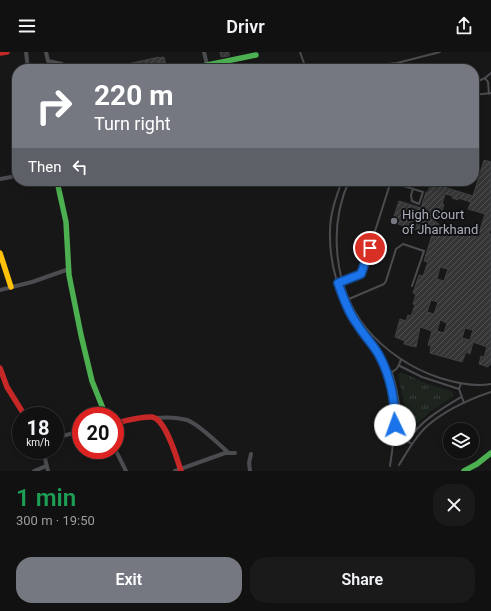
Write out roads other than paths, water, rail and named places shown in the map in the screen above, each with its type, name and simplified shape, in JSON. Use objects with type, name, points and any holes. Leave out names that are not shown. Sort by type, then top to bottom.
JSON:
[{"type":"street","points":[[0,53],[7,52]]},
{"type":"street","points":[[26,52],[27,64]]},
{"type":"street","points":[[46,52],[48,61],[62,64]]},
{"type":"street","points":[[204,52],[207,64]]},
{"type":"street","points":[[220,64],[256,55]]},
{"type":"street","points":[[0,179],[11,176]]},
{"type":"street","points":[[58,186],[66,222],[69,269],[88,366],[103,407]]},
{"type":"street","points":[[0,253],[11,287]]},
{"type":"street","points":[[0,290],[32,282],[69,269]]},
{"type":"street","points":[[0,368],[7,387],[19,407]]},
{"type":"street","points":[[124,422],[145,418],[169,417],[187,420],[198,427],[229,453]]},
{"type":"street","points":[[155,418],[164,428],[179,470],[229,453],[235,453]]},
{"type":"street","points":[[464,471],[477,464],[491,453]]},
{"type":"street","points":[[250,471],[249,463],[251,454]]},
{"type":"street","points":[[44,459],[48,471]]},
{"type":"street","points":[[120,459],[126,471]]},
{"type":"street","points":[[34,471],[46,466]]},
{"type":"lane","points":[[300,52],[304,64]]},
{"type":"lane","points":[[388,64],[440,52]]},
{"type":"lane","points":[[479,81],[491,73]]},
{"type":"lane","points":[[479,95],[490,94],[490,88],[485,78]]},
{"type":"lane","points":[[340,186],[334,202],[330,230],[331,250],[343,299],[356,324],[372,343],[387,374],[393,396],[395,417],[395,437],[390,466]]},
{"type":"lane","points":[[347,186],[339,211],[336,239],[339,265],[349,299],[366,327],[379,342],[407,364],[430,375],[453,382],[485,385],[491,384]]},
{"type":"lane","points":[[338,283],[361,274],[389,186]]},
{"type":"lane","points":[[405,186],[423,192],[419,204],[412,201],[411,195],[413,189]]},
{"type":"lane","points":[[349,299],[384,284],[396,249],[403,244],[424,251],[412,286]]},
{"type":"lane","points":[[387,374],[392,373],[400,366],[401,359]]},
{"type":"lane","points":[[400,366],[422,378],[459,389]]},
{"type":"lane","points":[[392,373],[398,392],[400,437]]},
{"type":"lane","points":[[462,383],[459,389],[464,403]]},
{"type":"lane","points":[[400,465],[412,444],[425,428],[456,406],[491,392]]},
{"type":"lane","points":[[408,441],[414,432],[426,421],[461,397]]},
{"type":"lane","points":[[395,437],[400,437],[412,444]]},
{"type":"place","name":"High Court of Jharkhand","points":[[394,221]]}]
